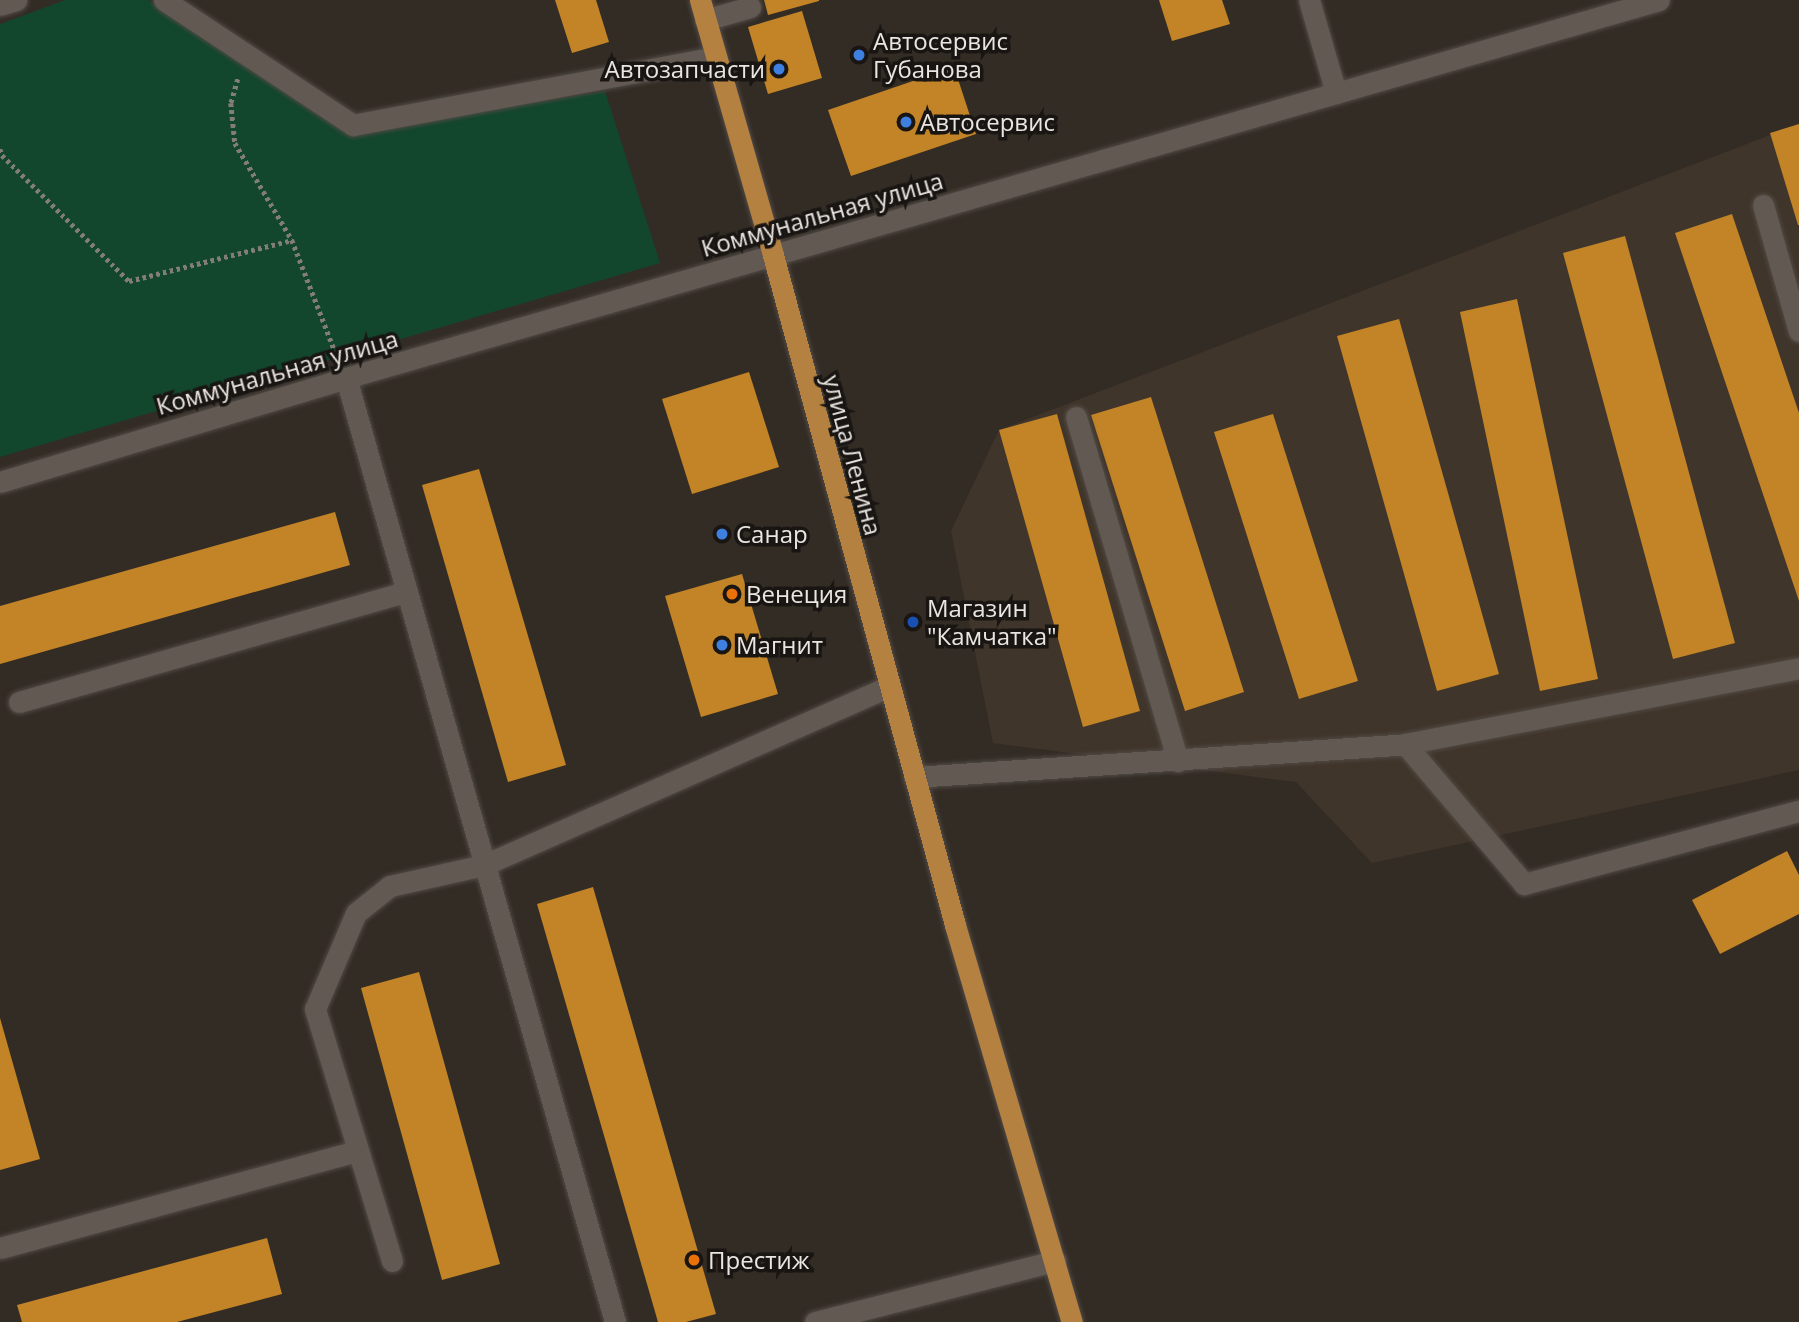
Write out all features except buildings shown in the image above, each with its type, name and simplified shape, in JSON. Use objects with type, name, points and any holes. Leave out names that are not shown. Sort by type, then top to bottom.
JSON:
[{"type":"main road","name":"улица Ленина","points":[[702,10],[773,255],[888,687],[955,925],[1072,1322]]},
{"type":"street","points":[[0,5],[16,0]]},
{"type":"street","points":[[164,0],[353,125],[715,57]]},
{"type":"street","points":[[1309,0],[1336,93]]},
{"type":"street","name":"Коммунальная улица","points":[[0,482],[346,379],[1659,0]]},
{"type":"street","points":[[702,10],[750,7]]},
{"type":"street","points":[[1763,205],[1799,331]]},
{"type":"street","points":[[346,379],[615,1322]]},
{"type":"street","points":[[1076,417],[1178,761]]},
{"type":"street","points":[[19,702],[406,592]]},
{"type":"street","points":[[914,777],[1405,744],[1799,668]]},
{"type":"street","points":[[392,1261],[315,1009],[356,913],[390,886],[484,865],[888,687]]},
{"type":"street","points":[[1405,744],[1524,884],[1799,810]]},
{"type":"street","points":[[0,1248],[358,1151]]},
{"type":"street","points":[[815,1322],[1055,1261]]},
{"type":"path","points":[[247,55],[231,103],[235,143],[292,240],[346,379]]},
{"type":"path","points":[[0,149],[2,155],[129,281],[292,240]]},
{"type":"shaded area","points":[[1799,124],[1799,770],[1372,863],[1296,782],[993,743],[951,531],[999,430]]},
{"type":"green space","points":[[65,0],[148,0],[350,133],[605,91],[660,263],[0,457],[0,24]]},
{"type":"place","name":"Автосервис Губанова","points":[[859,55]]},
{"type":"place","name":"Автозапчасти","points":[[779,69]]},
{"type":"place","name":"Автосервис","points":[[906,122]]},
{"type":"place","name":"Санар","points":[[722,534]]},
{"type":"place","name":"Венеция","points":[[732,594]]},
{"type":"place","name":"Магазин \"Камчатка\"","points":[[913,622]]},
{"type":"place","name":"Магнит","points":[[722,645]]},
{"type":"place","name":"Престиж","points":[[694,1260]]}]
